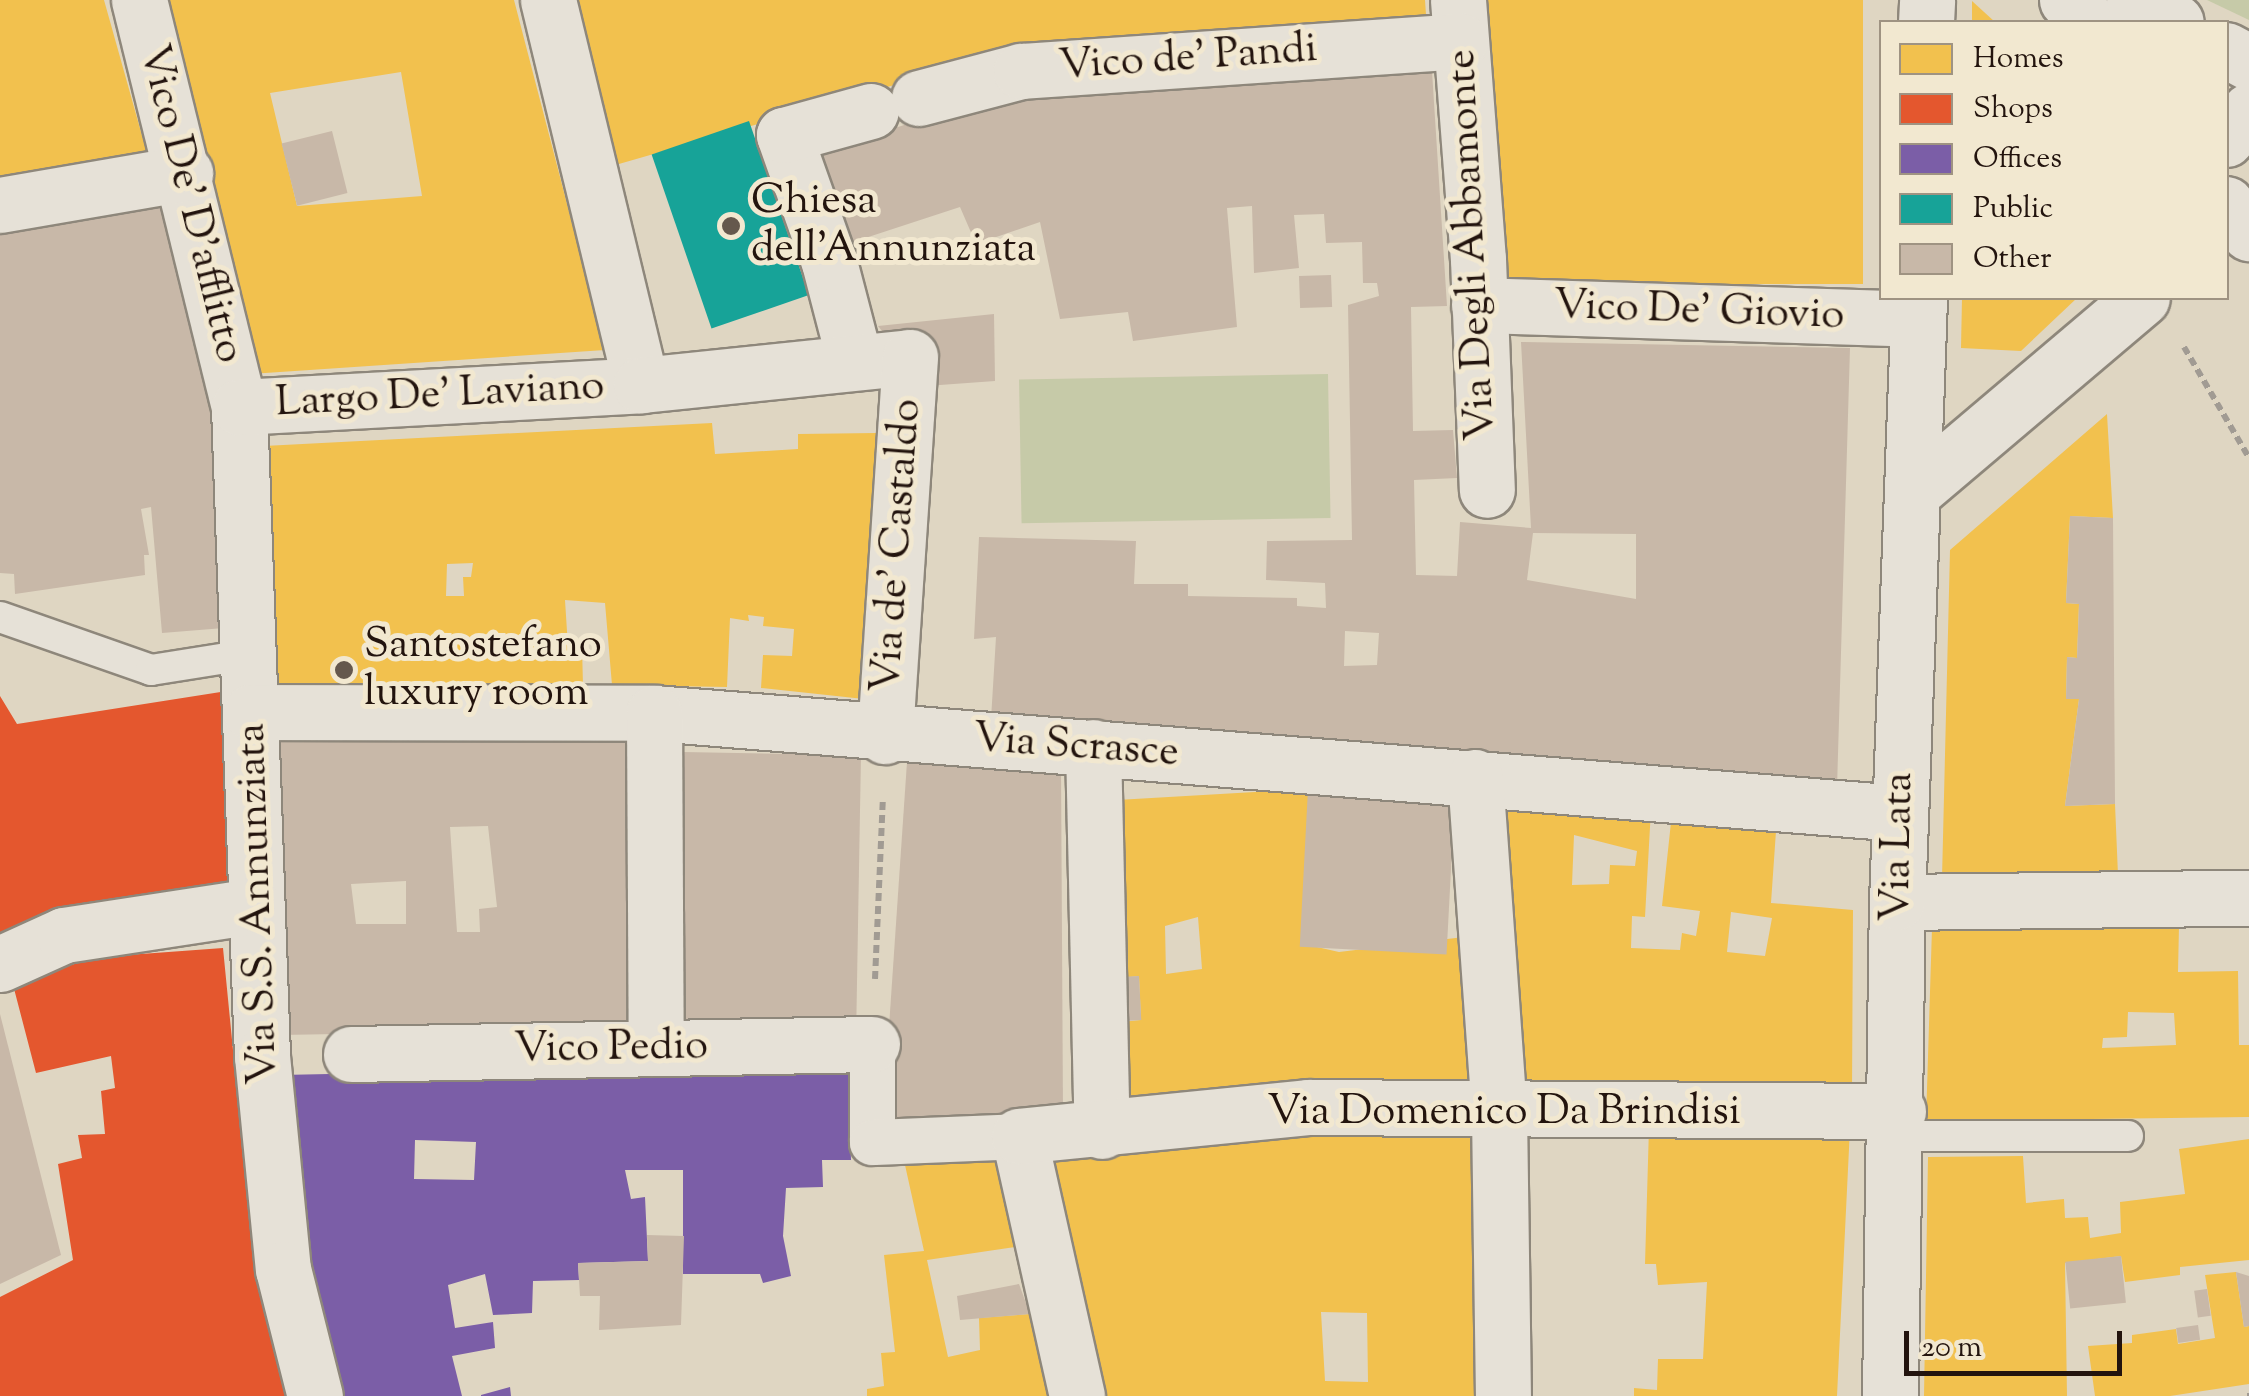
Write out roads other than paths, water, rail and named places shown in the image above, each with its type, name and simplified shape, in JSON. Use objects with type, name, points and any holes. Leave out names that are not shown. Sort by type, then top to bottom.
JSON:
[{"type":"street","name":"Vico De' D'afflitto","points":[[139,0],[185,173],[239,407]]},
{"type":"street","name":"Largo De' Laviano","points":[[548,0],[640,385]]},
{"type":"street","points":[[2067,0],[2088,20]]},
{"type":"street","points":[[2134,0],[2172,20]]},
{"type":"street","name":"Vico de' Pandi","points":[[784,134],[1021,71],[1459,20]]},
{"type":"street","name":"Via Degli Abbamonte","points":[[1459,20],[1480,305],[1486,490]]},
{"type":"street","points":[[2229,135],[2249,111]]},
{"type":"street","name":"Via de' Castaldo","points":[[784,134],[829,262],[854,358]]},
{"type":"street","points":[[0,205],[185,173]]},
{"type":"street","points":[[1914,492],[2140,300]]},
{"type":"street","name":"Vico De' Giovio","points":[[1480,305],[1918,308]]},
{"type":"street","name":"Via Lata","points":[[1890,1396],[1897,1123],[1897,902],[1918,308]]},
{"type":"street","name":"Largo De' Laviano","points":[[239,407],[640,385],[854,358],[910,356]]},
{"type":"street","name":"Via de' Castaldo","points":[[884,762],[910,356]]},
{"type":"street","name":"Via S.S. Annunziata","points":[[239,407],[252,654],[254,906],[283,1269],[315,1396]]},
{"type":"street","name":"Via Scrasce","points":[[252,712],[654,713],[884,762],[1093,746],[1900,813]]},
{"type":"street","points":[[654,713],[656,1048]]},
{"type":"street","points":[[1093,746],[1102,1131]]},
{"type":"street","points":[[1475,777],[1499,1112],[1503,1396]]},
{"type":"street","points":[[1897,902],[2249,898]]},
{"type":"street","points":[[0,964],[64,935],[254,906]]},
{"type":"street","name":"Vico Pedio","points":[[351,1054],[872,1044]]},
{"type":"street","name":"Via Domenico Da Brindisi","points":[[872,1044],[872,1142],[1102,1131],[1308,1107],[1897,1123]]},
{"type":"street","points":[[1019,1136],[1077,1396]]},
{"type":"lane","points":[[0,616],[151,670],[252,654]]},
{"type":"lane","points":[[1897,1123],[2128,1136]]},
{"type":"place","name":"Chiesa dell'Annunziata","points":[[731,226]]},
{"type":"place","name":"Santostefano luxury room","points":[[344,670]]}]
